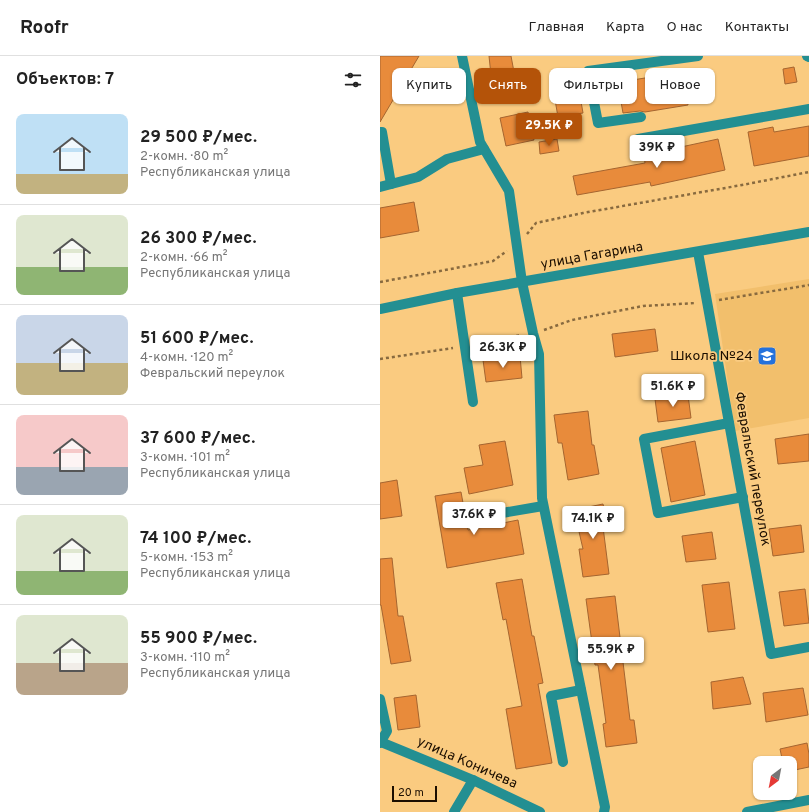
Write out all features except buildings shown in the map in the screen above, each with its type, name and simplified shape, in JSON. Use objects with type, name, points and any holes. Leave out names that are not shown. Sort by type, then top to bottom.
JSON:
[{"type":"street","points":[[462,56],[480,142],[509,191],[522,282],[539,354],[543,506],[605,807],[604,812]]},
{"type":"street","points":[[641,117],[598,123],[588,71],[698,56]]},
{"type":"street","points":[[638,139],[809,108]]},
{"type":"street","points":[[380,132],[382,132],[391,184]]},
{"type":"street","points":[[380,187],[418,177],[446,159],[484,149]]},
{"type":"street","name":"улица Гагарина","points":[[380,309],[457,293],[809,232]]},
{"type":"street","name":"Февральский переулок","points":[[698,252],[771,654],[809,647]]},
{"type":"street","points":[[457,293],[473,402]]},
{"type":"street","points":[[729,423],[644,439],[658,514],[743,497]]},
{"type":"street","points":[[485,516],[543,506]]},
{"type":"street","points":[[563,762],[551,696],[581,690]]},
{"type":"street","points":[[380,699],[387,731],[380,743]]},
{"type":"street","name":"улица Коничева","points":[[380,743],[473,780],[540,812]]},
{"type":"street","points":[[454,812],[473,780]]},
{"type":"street","points":[[747,812],[809,800]]},
{"type":"path","points":[[380,282],[493,261],[517,244],[536,223],[809,172]]},
{"type":"path","points":[[533,333],[572,320],[643,306],[707,302],[809,285]]},
{"type":"shaded area","name":"Школа №24","points":[[809,279],[809,418],[735,431],[715,294]]},
{"type":"place","name":"Школа №24","points":[[767,356]]}]
